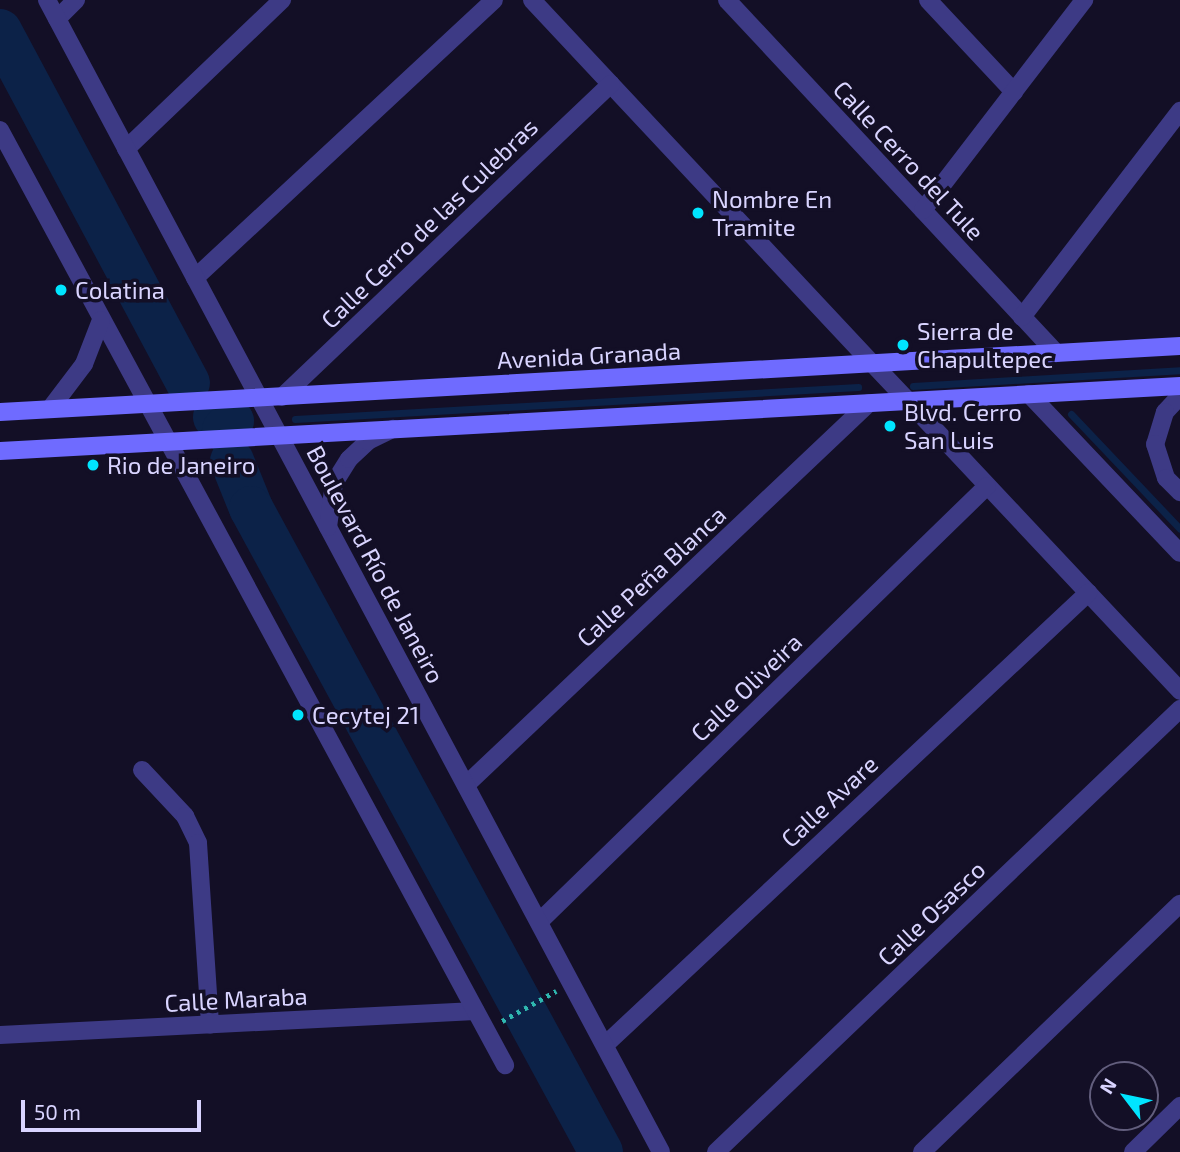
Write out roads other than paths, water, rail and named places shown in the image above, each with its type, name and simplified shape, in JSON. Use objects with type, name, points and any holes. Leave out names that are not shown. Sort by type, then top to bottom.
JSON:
[{"type":"main road","name":"Avenida Granada","points":[[0,412],[1180,346]]},
{"type":"main road","points":[[0,451],[1180,386]]},
{"type":"street","name":"Boulevard Río de Janeiro","points":[[47,0],[661,1152]]},
{"type":"street","points":[[57,19],[76,0]]},
{"type":"street","points":[[126,149],[282,0]]},
{"type":"street","points":[[195,278],[494,0]]},
{"type":"street","points":[[532,0],[1180,691]]},
{"type":"street","name":"Calle Cerro del Tule","points":[[727,0],[1056,353]]},
{"type":"street","points":[[928,0],[1013,92]]},
{"type":"street","points":[[923,210],[1084,0]]},
{"type":"street","name":"Calle Cerro de las Culebras","points":[[282,397],[611,84]]},
{"type":"street","points":[[1022,317],[1180,111]]},
{"type":"street","points":[[0,130],[166,442],[505,1065]]},
{"type":"street","points":[[50,409],[84,365],[101,320]]},
{"type":"street","points":[[1029,394],[1180,553]]},
{"type":"street","points":[[1180,396],[1157,427],[1155,444],[1166,478],[1180,492]]},
{"type":"street","name":"Calle Peña Blanca","points":[[466,785],[869,403]]},
{"type":"street","points":[[328,527],[334,483],[348,459],[368,441],[393,429]]},
{"type":"street","name":"Calle Oliveira","points":[[539,922],[987,486]]},
{"type":"street","name":"Calle Avare","points":[[605,1045],[1088,593]]},
{"type":"street","name":"Calle Osasco","points":[[716,1152],[1180,709]]},
{"type":"street","points":[[142,770],[185,816],[198,843],[211,1025]]},
{"type":"street","points":[[922,1152],[1180,904]]},
{"type":"street","name":"Calle Maraba","points":[[0,1035],[475,1011]]},
{"type":"street","points":[[1133,1152],[1180,1106]]},
{"type":"waterway","points":[[0,31],[188,383]]},
{"type":"waterway","points":[[913,386],[1180,370]]},
{"type":"waterway","points":[[295,419],[858,387]]},
{"type":"waterway","points":[[1071,414],[1180,529]]},
{"type":"waterway","points":[[215,417],[232,421],[224,430]]},
{"type":"waterway","points":[[232,461],[251,508],[601,1152]]},
{"type":"place","name":"Nombre En Tramite","points":[[698,213]]},
{"type":"place","name":"Colatina","points":[[61,290]]},
{"type":"place","name":"Sierra de Chapultepec","points":[[903,345]]},
{"type":"place","name":"Blvd. Cerro San Luis","points":[[890,426]]},
{"type":"place","name":"Rio de Janeiro","points":[[93,465]]},
{"type":"place","name":"Cecytej 21","points":[[298,715]]}]
